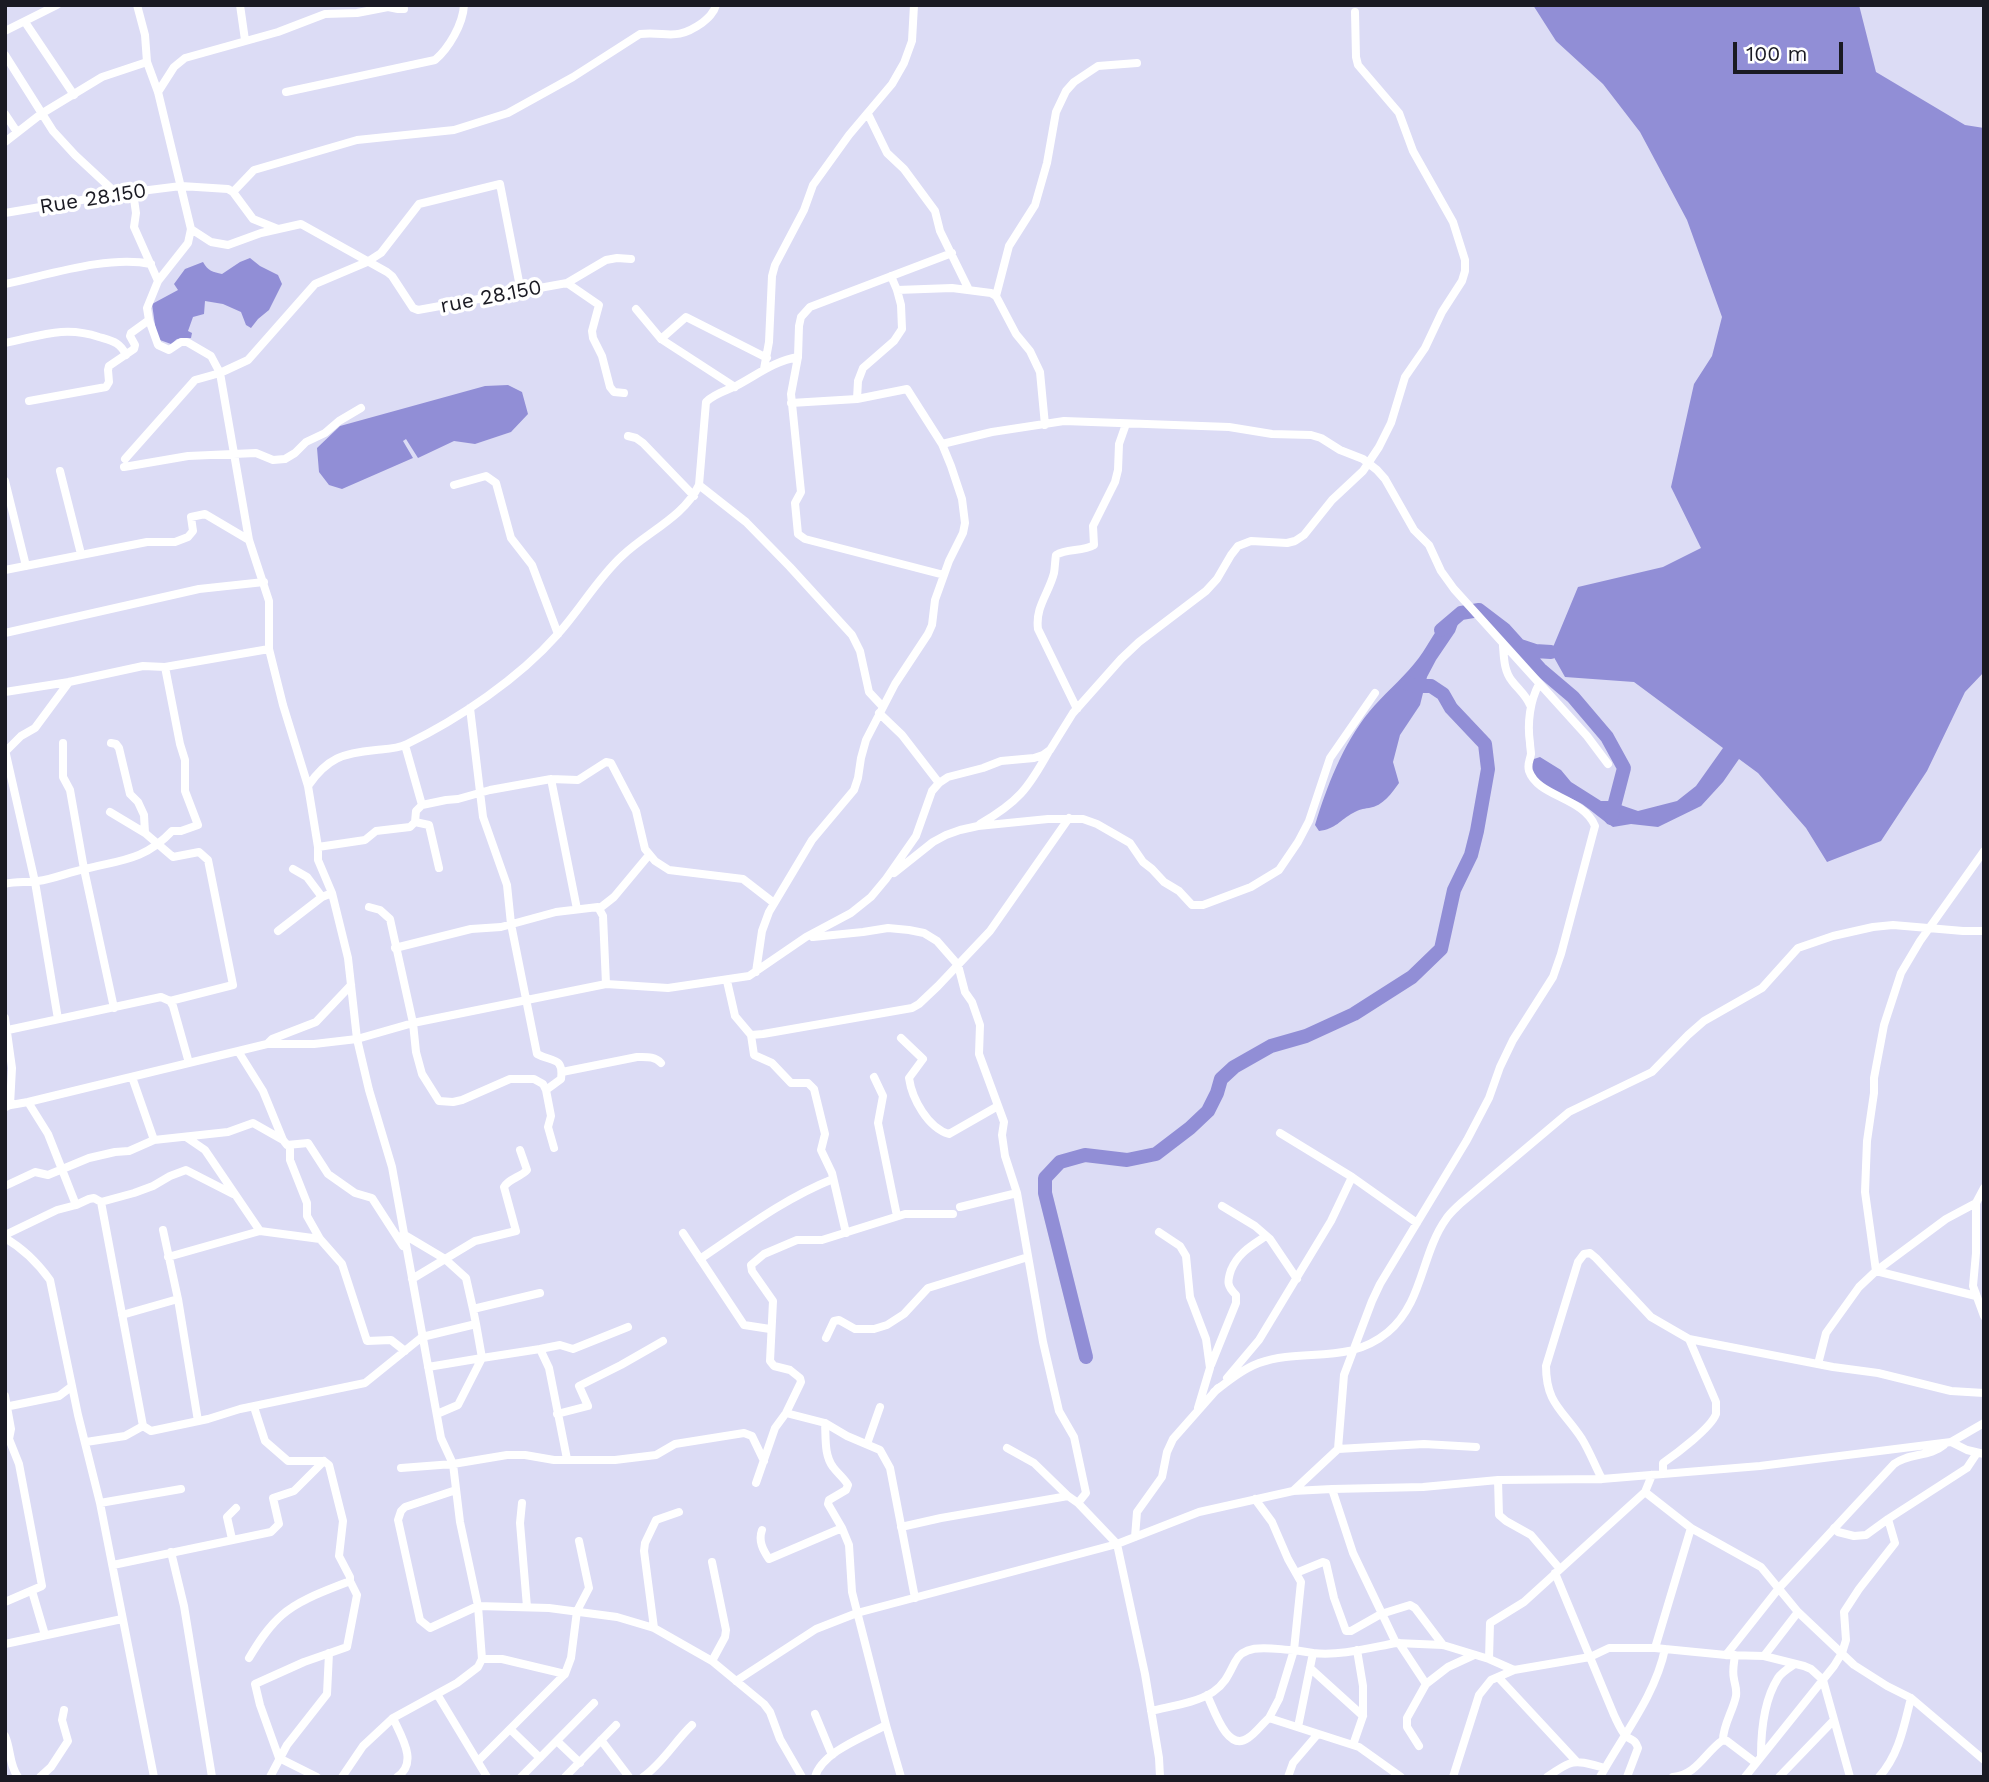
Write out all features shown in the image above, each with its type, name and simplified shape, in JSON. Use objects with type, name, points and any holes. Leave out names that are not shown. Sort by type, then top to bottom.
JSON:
[{"type":"street","points":[[5,31],[57,5]]},
{"type":"street","points":[[137,5],[145,35],[147,62],[158,92],[191,229],[188,243],[158,281],[148,308],[149,320],[158,345],[169,350],[181,342],[187,342],[211,356],[220,373],[249,540],[269,601],[269,649],[308,786],[318,860],[332,893],[348,958],[357,1039],[392,1167],[437,1414],[442,1438],[453,1464],[467,1559],[478,1606],[482,1658],[478,1667],[470,1675],[393,1718],[363,1746],[342,1777]]},
{"type":"street","points":[[240,5],[245,40]]},
{"type":"street","points":[[286,92],[435,60],[444,52],[463,15],[464,5]]},
{"type":"street","points":[[233,192],[254,170],[357,140],[454,130],[508,113],[573,77],[640,34],[668,36],[687,33],[705,21],[714,12],[716,5]]},
{"type":"street","points":[[764,369],[769,342],[772,276],[775,265],[804,210],[813,185],[892,84],[904,63],[912,41],[914,5]]},
{"type":"street","points":[[158,92],[174,67],[185,58],[278,32],[326,14],[357,13],[388,7],[404,9]]},
{"type":"street","points":[[978,826],[1011,804],[1026,790],[1077,709],[1139,642],[1206,591],[1238,546],[1251,541],[1295,541],[1304,535],[1332,500],[1356,478],[1369,463],[1391,422],[1405,377],[1425,348],[1442,312],[1462,281],[1465,260],[1449,214],[1413,151],[1399,113],[1358,65],[1355,12]]},
{"type":"street","points":[[25,22],[74,95]]},
{"type":"street","points":[[5,55],[53,131],[117,194]]},
{"type":"street","points":[[5,142],[41,114],[102,77],[147,62]]},
{"type":"street","points":[[996,296],[1009,246],[1035,205],[1047,163],[1056,112],[1066,92],[1074,82],[1098,66],[1137,63]]},
{"type":"street","points":[[5,114],[17,132]]},
{"type":"street","points":[[868,114],[887,153],[904,169],[935,211],[940,231],[969,290]]},
{"type":"street","points":[[361,408],[339,421],[326,433],[314,436],[285,459],[273,460],[256,453],[188,456],[125,463],[195,380],[220,373],[248,360],[315,284],[367,262],[381,253],[419,204],[500,184],[521,292]]},
{"type":"street","points":[[181,186],[228,189],[253,219],[278,230]]},
{"type":"street","name":"Rue 28.150","points":[[9,212],[181,186]]},
{"type":"street","points":[[133,192],[134,227],[158,281]]},
{"type":"street","points":[[5,205],[9,212]]},
{"type":"street","name":"rue 28.150","points":[[191,229],[211,242],[228,245],[261,233],[301,224],[392,276],[413,308],[418,310],[567,283],[606,260],[631,259]]},
{"type":"street","points":[[944,575],[805,540],[797,534],[795,508],[800,486],[791,403],[799,326],[804,311],[952,253]]},
{"type":"street","points":[[5,284],[106,262],[151,264]]},
{"type":"street","points":[[857,399],[858,381],[863,369],[894,341],[902,330],[897,290],[891,276]]},
{"type":"street","points":[[567,283],[599,305],[592,331],[593,338],[602,356],[611,390],[624,393]]},
{"type":"street","points":[[897,290],[943,288],[996,296],[1040,372],[1045,425]]},
{"type":"street","points":[[636,309],[661,339],[735,387]]},
{"type":"street","points":[[661,339],[686,317],[767,358]]},
{"type":"street","points":[[29,401],[106,387],[109,382],[109,366],[134,349],[131,333],[149,320]]},
{"type":"street","points":[[5,343],[66,330],[84,331],[117,342],[126,355]]},
{"type":"street","points":[[308,786],[325,766],[339,756],[405,745],[470,708],[531,661],[558,634],[616,562],[682,509],[694,496],[699,485],[705,405],[710,398],[735,387],[764,369],[797,357]]},
{"type":"street","points":[[756,972],[762,931],[774,903],[812,840],[854,790],[862,750],[895,684],[928,634],[932,625],[935,600],[960,542],[965,523],[962,499],[942,444],[907,389],[857,399],[791,403]]},
{"type":"street","points":[[942,444],[992,432],[1064,421],[1229,427],[1272,435],[1311,435],[1321,438],[1369,463],[1385,480],[1414,530],[1429,545],[1447,580],[1587,736],[1608,764]]},
{"type":"street","points":[[1077,709],[1038,629],[1038,610],[1054,572],[1056,555],[1094,545],[1093,526],[1115,482],[1119,444],[1126,424]]},
{"type":"street","points":[[628,436],[643,443],[694,496]]},
{"type":"street","points":[[60,471],[81,554]]},
{"type":"street","points":[[454,485],[486,476],[496,483],[511,538],[532,565],[558,634]]},
{"type":"street","points":[[5,481],[26,566]]},
{"type":"street","points":[[699,485],[746,522],[852,635],[860,651],[869,692],[939,783]]},
{"type":"street","points":[[5,570],[147,542],[183,540],[193,531],[191,517],[205,514],[249,540]]},
{"type":"street","points":[[5,634],[199,589],[264,582]]},
{"type":"street","points":[[1503,644],[1506,672],[1531,708]]},
{"type":"street","points":[[5,692],[143,666],[165,667],[269,649]]},
{"type":"street","points":[[5,884],[35,882],[135,858],[165,839],[172,831],[198,825],[185,791],[185,760],[165,667]]},
{"type":"street","points":[[58,1019],[35,882],[5,750],[35,728],[69,682]]},
{"type":"street","points":[[1338,1449],[1344,1375],[1380,1284],[1472,1131],[1513,1040],[1553,977],[1595,826],[1584,810],[1542,787],[1529,772],[1532,698],[1539,684]]},
{"type":"street","points":[[5,1018],[12,1068],[7,1106],[267,1044],[314,1044],[357,1039],[413,1023],[606,984],[668,988],[727,981],[749,976],[806,937],[850,913],[887,879],[933,842],[946,835],[978,826],[1048,818],[1090,821],[1130,844],[1143,862],[1192,905],[1203,905],[1251,887],[1279,870],[1309,821],[1330,758],[1375,693]]},
{"type":"street","points":[[470,708],[483,817],[508,885],[511,924],[537,1054],[555,1059],[562,1072],[561,1079],[546,1090]]},
{"type":"street","points":[[63,743],[63,777],[70,790],[114,1008]]},
{"type":"street","points":[[111,743],[119,748],[130,794],[138,802],[144,815],[145,833]]},
{"type":"street","points":[[405,745],[422,805]]},
{"type":"street","points":[[887,879],[916,836],[932,791],[939,783],[948,777],[1001,761],[1034,758],[1050,750]]},
{"type":"street","points":[[318,846],[365,840],[376,831],[410,827],[415,822],[416,811],[422,805],[551,779],[578,780],[606,762],[611,763],[636,811],[645,849],[649,855],[669,870],[743,879],[774,903]]},
{"type":"street","points":[[551,779],[577,909]]},
{"type":"street","points":[[110,812],[145,833],[173,857],[199,852],[208,860],[233,985],[170,1001]]},
{"type":"street","points":[[751,1035],[912,1008],[938,986],[990,931],[1069,818]]},
{"type":"street","points":[[415,822],[429,825],[439,868]]},
{"type":"street","points":[[1876,1271],[1865,1192],[1874,1078],[1884,1025],[1901,973],[1984,851]]},
{"type":"street","points":[[395,947],[471,929],[511,924],[577,909],[600,908],[614,897],[649,855]]},
{"type":"street","points":[[293,869],[307,877],[321,897]]},
{"type":"street","points":[[278,931],[321,897],[332,893]]},
{"type":"street","points":[[369,907],[380,910],[390,919],[413,1023],[415,1052],[422,1074],[439,1101],[462,1100],[510,1079],[534,1079],[543,1084],[546,1090],[551,1116],[548,1127],[554,1148]]},
{"type":"street","points":[[600,908],[603,916],[606,984]]},
{"type":"street","points":[[1214,1392],[1247,1368],[1260,1363],[1279,1358],[1352,1352],[1374,1343],[1390,1330],[1409,1308],[1433,1244],[1446,1219],[1461,1203],[1569,1112],[1651,1072],[1704,1021],[1762,988],[1798,948],[1833,936],[1893,925],[1984,931]]},
{"type":"street","points":[[806,937],[888,928],[909,930],[924,933],[937,941],[958,965],[965,992],[972,1002],[980,1025],[979,1054],[1004,1122],[1002,1135],[1005,1156],[1017,1193],[1043,1342],[1059,1411],[1074,1437],[1086,1493],[1078,1503]]},
{"type":"street","points":[[727,981],[735,1016],[751,1035],[754,1055],[772,1063],[791,1083],[808,1083],[814,1089],[825,1135],[821,1150],[833,1179],[846,1233]]},
{"type":"street","points":[[267,1044],[272,1039],[316,1022],[351,985]]},
{"type":"street","points":[[8,1030],[161,997],[170,1001],[173,1006],[189,1063]]},
{"type":"street","points":[[901,1038],[923,1059],[909,1078],[914,1097],[924,1114],[943,1132],[950,1134],[998,1106]]},
{"type":"street","points":[[238,1051],[263,1091],[287,1143],[290,1160],[307,1203],[307,1216],[320,1239],[342,1264],[367,1342],[391,1340],[405,1350]]},
{"type":"street","points":[[562,1072],[637,1058],[649,1057],[661,1063]]},
{"type":"street","points":[[132,1077],[154,1140]]},
{"type":"street","points":[[874,1077],[883,1096],[878,1123],[897,1216]]},
{"type":"street","points":[[28,1102],[48,1134],[76,1205]]},
{"type":"street","points":[[5,1186],[35,1172],[48,1175],[89,1157],[129,1151],[154,1140],[228,1132],[253,1123],[287,1143],[307,1143],[328,1174],[355,1193],[372,1198],[376,1202],[406,1252]]},
{"type":"street","points":[[1280,1133],[1352,1177],[1416,1223]]},
{"type":"street","points":[[183,1136],[205,1150],[260,1231]]},
{"type":"street","points":[[412,1279],[475,1241],[516,1231],[504,1187],[527,1170],[520,1150]]},
{"type":"street","points":[[154,1777],[113,1565],[71,1387],[50,1280],[21,1247],[5,1236],[57,1210],[89,1199],[94,1198],[101,1202],[134,1193],[186,1170],[233,1194]]},
{"type":"street","points":[[1135,1537],[1138,1512],[1162,1477],[1170,1446],[1259,1340],[1331,1222],[1352,1177]]},
{"type":"street","points":[[700,1259],[780,1205],[833,1179]]},
{"type":"street","points":[[1984,1188],[1976,1203],[1973,1286],[1984,1316]]},
{"type":"street","points":[[960,1207],[1017,1193]]},
{"type":"street","points":[[101,1202],[143,1426],[151,1431],[365,1383],[422,1337],[476,1324]]},
{"type":"street","points":[[1818,1364],[1826,1333],[1859,1287],[1876,1271],[1946,1219],[1976,1203]]},
{"type":"street","points":[[1222,1206],[1266,1236],[1297,1279]]},
{"type":"street","points":[[756,1483],[775,1428],[799,1387],[800,1378],[790,1370],[774,1366],[771,1362],[773,1301],[751,1272],[751,1265],[764,1254],[797,1240],[822,1240],[911,1213],[953,1214]]},
{"type":"street","points":[[163,1230],[178,1299],[198,1421]]},
{"type":"street","points":[[169,1257],[260,1231],[320,1239]]},
{"type":"street","points":[[1159,1232],[1180,1246],[1186,1256],[1190,1297],[1206,1339],[1210,1368]]},
{"type":"street","points":[[683,1233],[744,1325],[770,1329]]},
{"type":"street","points":[[403,1234],[445,1259],[466,1278],[476,1324],[482,1357],[458,1405],[437,1414]]},
{"type":"street","points":[[1197,1411],[1210,1368],[1236,1303],[1236,1295],[1227,1283],[1235,1260],[1243,1251],[1266,1236]]},
{"type":"street","points":[[1602,1479],[1582,1440],[1550,1396],[1546,1382],[1546,1366],[1584,1254],[1590,1253],[1596,1258],[1651,1317],[1689,1339],[1878,1373],[1951,1391],[1984,1393]]},
{"type":"street","points":[[825,1338],[834,1321],[839,1320],[855,1329],[873,1329],[887,1325],[904,1314],[928,1289],[1028,1257]]},
{"type":"street","points":[[1876,1271],[1976,1296]]},
{"type":"street","points":[[473,1309],[540,1293]]},
{"type":"street","points":[[122,1315],[178,1299]]},
{"type":"street","points":[[428,1367],[560,1345],[573,1349],[628,1327]]},
{"type":"street","points":[[1663,1474],[1664,1462],[1681,1451],[1716,1414],[1716,1402],[1689,1339]]},
{"type":"street","points":[[557,1413],[588,1406],[579,1386],[621,1366],[663,1341]]},
{"type":"street","points":[[540,1349],[549,1368],[568,1459]]},
{"type":"street","points":[[6,1407],[59,1396],[71,1387]]},
{"type":"street","points":[[5,1396],[9,1439],[19,1464],[42,1586],[5,1602]]},
{"type":"street","points":[[867,1444],[880,1407]]},
{"type":"street","points":[[254,1408],[265,1441],[288,1461],[324,1461]]},
{"type":"street","points":[[786,1413],[825,1423],[880,1450],[886,1458],[915,1598]]},
{"type":"street","points":[[825,1423],[828,1456],[848,1485],[846,1490],[828,1500],[828,1504],[850,1549],[852,1592],[901,1777]]},
{"type":"street","points":[[1674,1777],[1690,1773],[1723,1740],[1737,1687],[1731,1655],[1779,1588],[1863,1496],[1900,1460],[1937,1450],[1984,1423]]},
{"type":"street","points":[[86,1442],[125,1436],[143,1426]]},
{"type":"street","points":[[401,1468],[453,1464],[507,1455],[554,1460],[615,1460],[656,1455],[675,1444],[744,1433],[752,1436],[764,1461]]},
{"type":"street","points":[[736,1681],[817,1629],[857,1613],[1117,1544],[1199,1512],[1293,1491],[1423,1487],[1498,1480],[1602,1479],[1760,1466],[1948,1443],[1980,1454],[1967,1468],[1866,1535],[1854,1536],[1838,1532],[1834,1528]]},
{"type":"street","points":[[1293,1491],[1338,1449],[1424,1444],[1476,1447]]},
{"type":"street","points":[[1007,1448],[1034,1463],[1078,1503],[1117,1544],[1151,1712],[1160,1777]]},
{"type":"street","points":[[113,1565],[271,1532],[279,1524],[273,1498],[295,1491],[324,1461]]},
{"type":"street","points":[[317,1777],[279,1758],[255,1684],[346,1647],[357,1595],[339,1556],[342,1521],[331,1470],[324,1461]]},
{"type":"street","points":[[1489,1659],[1490,1623],[1524,1602],[1645,1492],[1652,1475]]},
{"type":"street","points":[[1498,1480],[1499,1515],[1531,1535],[1558,1571],[1614,1715],[1626,1736],[1635,1740],[1637,1748],[1627,1777]]},
{"type":"street","points":[[100,1503],[181,1489]]},
{"type":"street","points":[[1332,1489],[1353,1553],[1381,1614],[1397,1643],[1426,1684]]},
{"type":"street","points":[[456,1490],[405,1507],[398,1520],[420,1620],[430,1628],[478,1606],[527,1607],[617,1617],[654,1628],[712,1661],[755,1696],[770,1712],[780,1739],[802,1777]]},
{"type":"street","points":[[1645,1492],[1691,1528],[1761,1567],[1798,1612],[1854,1665],[1911,1698],[1984,1760]]},
{"type":"street","points":[[901,1527],[1068,1496]]},
{"type":"street","points":[[1207,1695],[1230,1739],[1236,1742],[1244,1741],[1269,1718],[1279,1699],[1294,1650],[1301,1582],[1272,1522],[1255,1499]]},
{"type":"street","points":[[522,1503],[520,1522],[527,1607]]},
{"type":"street","points":[[232,1539],[228,1517],[236,1508]]},
{"type":"street","points":[[654,1628],[645,1543],[656,1520],[679,1512]]},
{"type":"street","points":[[1745,1777],[1842,1653],[1846,1640],[1844,1612],[1895,1543],[1888,1519]]},
{"type":"street","points":[[762,1530],[760,1537],[769,1559],[842,1528]]},
{"type":"street","points":[[1655,1648],[1691,1528]]},
{"type":"street","points":[[478,1761],[565,1674],[571,1658],[577,1611],[589,1588],[579,1541]]},
{"type":"street","points":[[171,1552],[184,1606],[212,1777]]},
{"type":"street","points":[[712,1562],[726,1630],[712,1661]]},
{"type":"street","points":[[1296,1573],[1326,1563],[1334,1598],[1348,1632],[1381,1614],[1412,1606],[1443,1645]]},
{"type":"street","points":[[249,1658],[284,1612],[350,1581]]},
{"type":"street","points":[[32,1591],[45,1635]]},
{"type":"street","points":[[1764,1656],[1798,1612]]},
{"type":"street","points":[[5,1644],[122,1619]]},
{"type":"street","points":[[1151,1712],[1207,1695],[1222,1685],[1235,1661],[1244,1651],[1252,1649],[1321,1654],[1397,1643],[1443,1645],[1514,1670]]},
{"type":"street","points":[[1452,1777],[1479,1695],[1485,1685],[1514,1670],[1590,1657],[1609,1648],[1655,1648],[1764,1656],[1811,1669],[1823,1680],[1850,1777]]},
{"type":"street","points":[[1498,1676],[1576,1761],[1603,1773],[1655,1681],[1665,1649]]},
{"type":"street","points":[[1353,1745],[1363,1716],[1363,1686],[1357,1650]]},
{"type":"street","points":[[270,1777],[287,1745],[327,1694],[329,1653]]},
{"type":"street","points":[[1298,1727],[1313,1653]]},
{"type":"street","points":[[1419,1746],[1406,1723],[1426,1684],[1448,1667],[1474,1656]]},
{"type":"street","points":[[482,1658],[502,1659],[565,1674]]},
{"type":"street","points":[[1759,1759],[1770,1694],[1778,1677],[1795,1664]]},
{"type":"street","points":[[1310,1668],[1363,1716]]},
{"type":"street","points":[[437,1694],[487,1777]]},
{"type":"street","points":[[1879,1777],[1894,1756],[1911,1698]]},
{"type":"street","points":[[521,1777],[594,1703]]},
{"type":"street","points":[[40,1777],[51,1767],[68,1741],[62,1720],[64,1710]]},
{"type":"street","points":[[815,1714],[832,1755]]},
{"type":"street","points":[[393,1718],[409,1760],[401,1776]]},
{"type":"street","points":[[1269,1718],[1364,1749],[1401,1777]]},
{"type":"street","points":[[1779,1777],[1834,1720]]},
{"type":"street","points":[[565,1777],[616,1725]]},
{"type":"street","points":[[643,1777],[692,1725]]},
{"type":"street","points":[[816,1777],[822,1762],[886,1725]]},
{"type":"street","points":[[510,1729],[540,1758]]},
{"type":"street","points":[[1288,1777],[1293,1763],[1317,1734]]},
{"type":"street","points":[[5,1736],[9,1743],[12,1772]]},
{"type":"street","points":[[601,1740],[629,1777]]},
{"type":"street","points":[[1723,1740],[1759,1759]]},
{"type":"street","points":[[557,1741],[580,1763]]},
{"type":"street","points":[[1547,1777],[1576,1761]]},
{"type":"shaded area","points":[[1533,5],[1859,5],[1876,72],[1965,125],[1984,128],[1984,672],[1965,692],[1927,771],[1881,841],[1827,862],[1806,828],[1758,773],[1739,759],[1701,806],[1658,827],[1631,824],[1613,827],[1582,804],[1545,786],[1530,766],[1534,759],[1540,757],[1561,770],[1571,782],[1601,801],[1638,811],[1677,801],[1696,786],[1723,748],[1634,682],[1565,677],[1551,652],[1578,587],[1663,567],[1701,548],[1671,487],[1694,384],[1712,356],[1722,317],[1687,220],[1640,132],[1603,84],[1556,41]]},
{"type":"shaded area","points":[[250,258],[278,275],[282,284],[269,310],[251,328],[246,325],[241,312],[223,304],[205,301],[204,314],[193,317],[188,331],[192,333],[191,338],[177,339],[171,344],[157,339],[152,304],[178,290],[174,284],[185,269],[203,262],[211,271],[222,274]]},
{"type":"shaded area","points":[[508,385],[522,392],[528,414],[511,432],[475,444],[454,441],[418,458],[406,439],[403,441],[413,458],[342,489],[329,485],[319,472],[317,448],[340,426],[485,386]]},
{"type":"shaded area","points":[[1448,616],[1459,621],[1455,632],[1436,660],[1427,677],[1420,705],[1400,735],[1393,762],[1399,783],[1379,805],[1357,811],[1334,826],[1319,831],[1315,825],[1320,810],[1351,738],[1369,712],[1419,658]]},
{"type":"waterway","points":[[1441,630],[1461,613],[1479,610],[1504,629],[1540,669],[1573,697],[1607,737],[1624,768],[1611,818]]},
{"type":"waterway","points":[[1520,646],[1551,652]]},
{"type":"waterway","points":[[1086,1357],[1045,1193],[1045,1178],[1060,1162],[1085,1155],[1127,1160],[1156,1154],[1208,1111],[1221,1079],[1234,1067],[1271,1046],[1306,1036],[1354,1014],[1412,977],[1441,949],[1454,890],[1471,855],[1477,831],[1488,769],[1485,744],[1451,708],[1443,694],[1431,686],[1414,686],[1407,683]]}]
